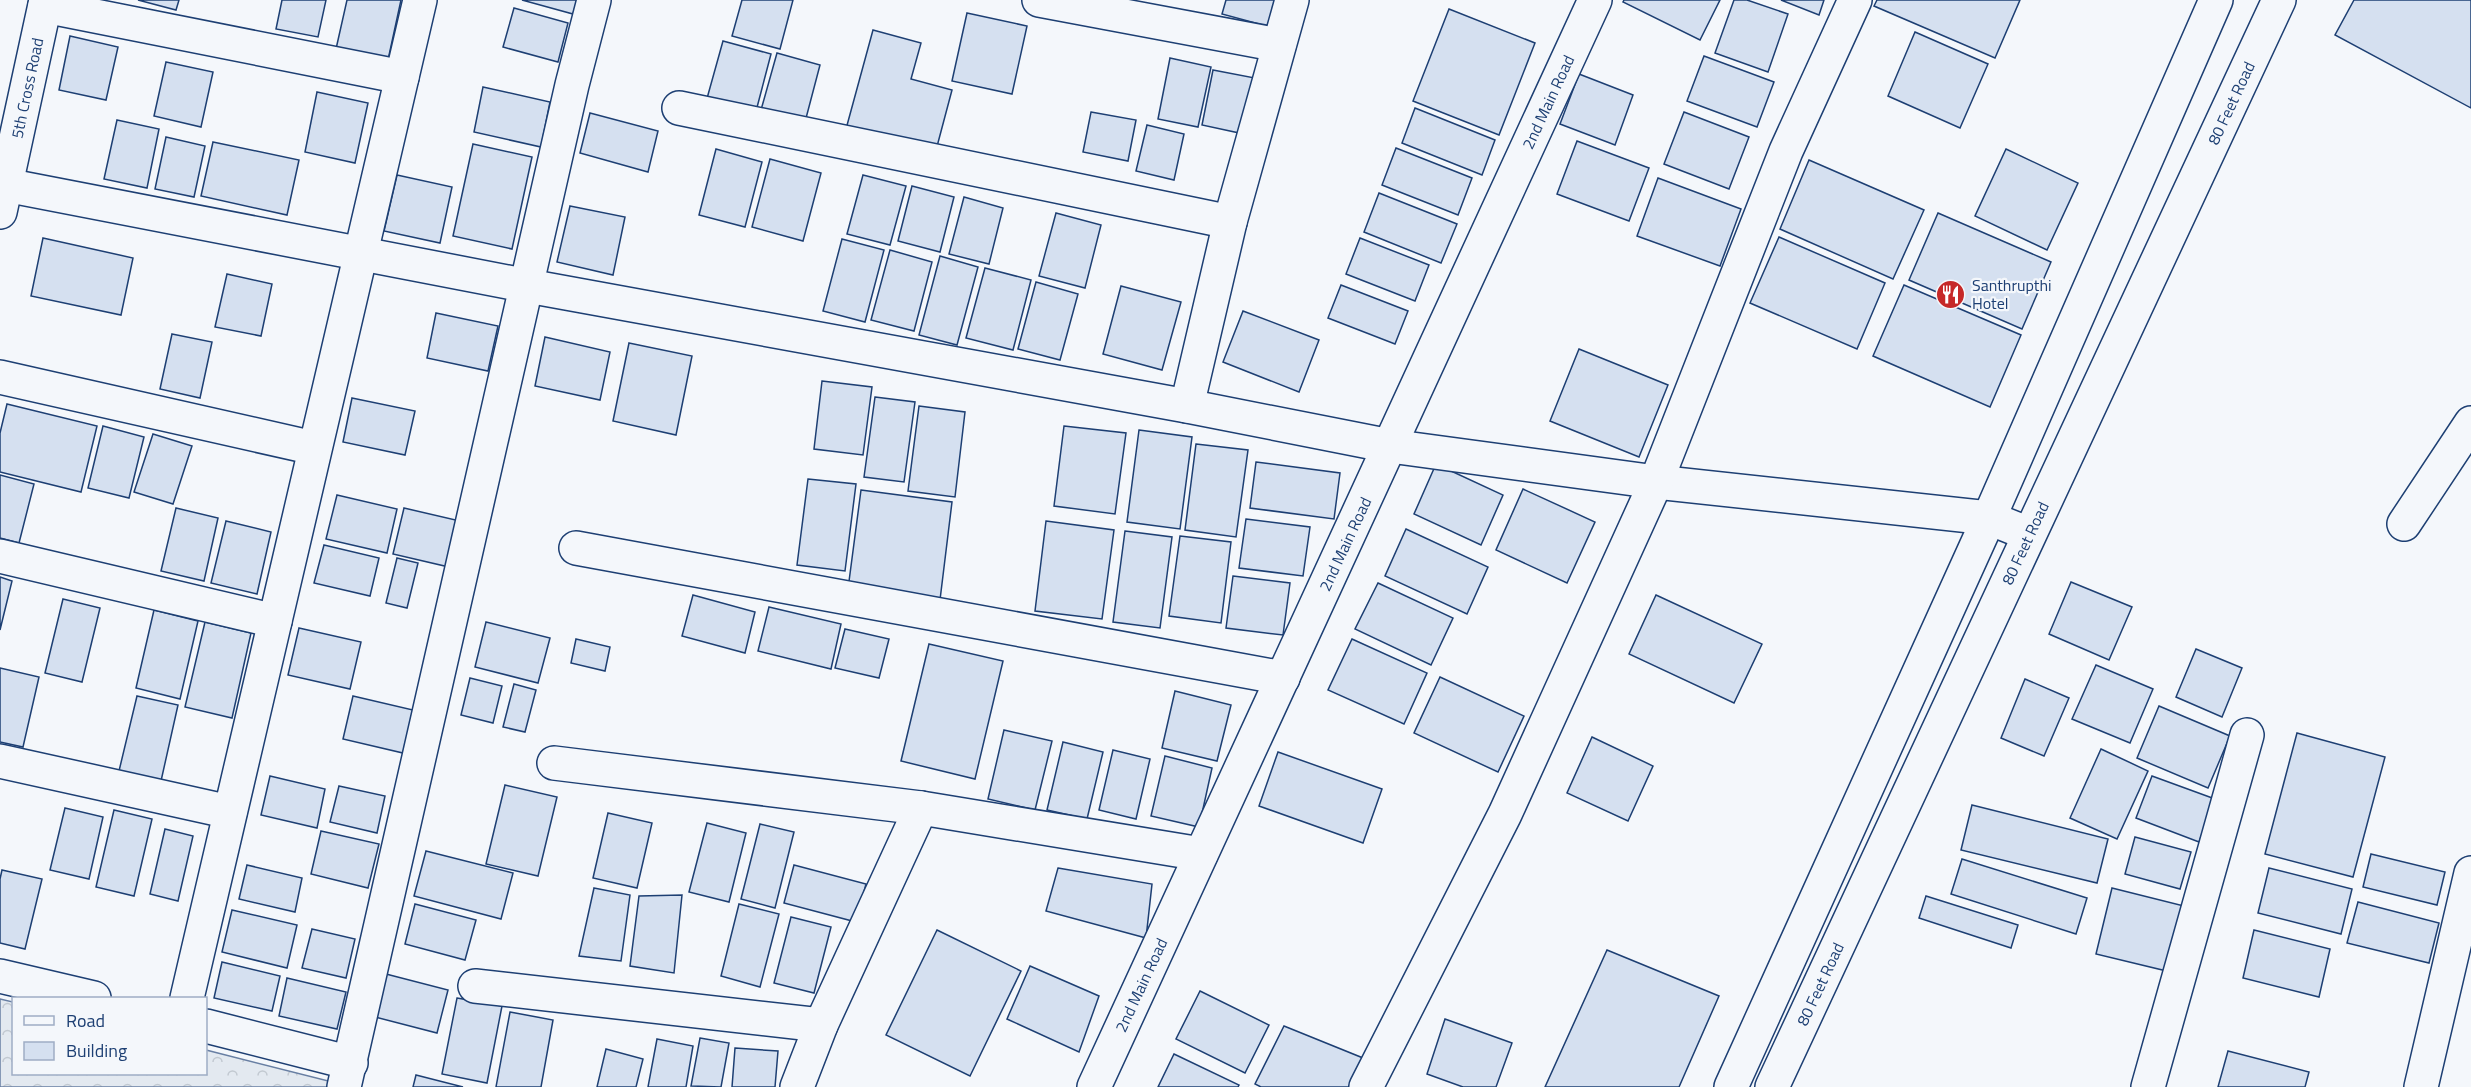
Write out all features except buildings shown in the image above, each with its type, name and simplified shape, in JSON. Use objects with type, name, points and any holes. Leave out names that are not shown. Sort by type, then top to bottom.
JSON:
[{"type":"street","points":[[187,997],[420,0]]},
{"type":"street","points":[[207,1026],[347,1075],[572,85],[594,0]]},
{"type":"street","points":[[1039,0],[1279,45]]},
{"type":"street","points":[[1187,406],[1230,222],[1292,0]]},
{"type":"street","name":"2nd Main Road","points":[[1094,1087],[1595,0]]},
{"type":"street","points":[[1366,1087],[1505,814],[1656,482],[1786,151],[1855,0]]},
{"type":"street","points":[[1731,1087],[1989,518],[2216,0]]},
{"type":"street","name":"80 Feet Road","points":[[1772,1087],[2279,0]]},
{"type":"street","points":[[46,3],[402,77]]},
{"type":"street","name":"5th Cross Road","points":[[2,194],[46,3]]},
{"type":"street","points":[[680,108],[1230,222]]},
{"type":"street","points":[[2,194],[361,254],[1187,406],[1390,446],[1656,482],[1989,518],[2030,534]]},
{"type":"street","points":[[0,377],[314,448]]},
{"type":"street","points":[[2404,524],[2471,423]]},
{"type":"street","points":[[576,548],[1283,678]]},
{"type":"street","points":[[0,556],[275,621]]},
{"type":"street","points":[[2148,1087],[2247,735]]},
{"type":"street","points":[[0,761],[230,812]]},
{"type":"street","points":[[554,763],[921,808],[1201,854]]},
{"type":"street","points":[[797,1087],[821,1025],[921,808]]},
{"type":"street","points":[[2421,1087],[2471,873]]},
{"type":"street","points":[[0,976],[86,997]]},
{"type":"street","points":[[475,986],[821,1025]]},
{"type":"green space","points":[[0,999],[12,1002],[12,1075],[207,1075],[207,1050],[352,1087],[0,1087]]},
{"type":"place","name":"Santhrupthi Hotel","points":[[1951,294]]}]
